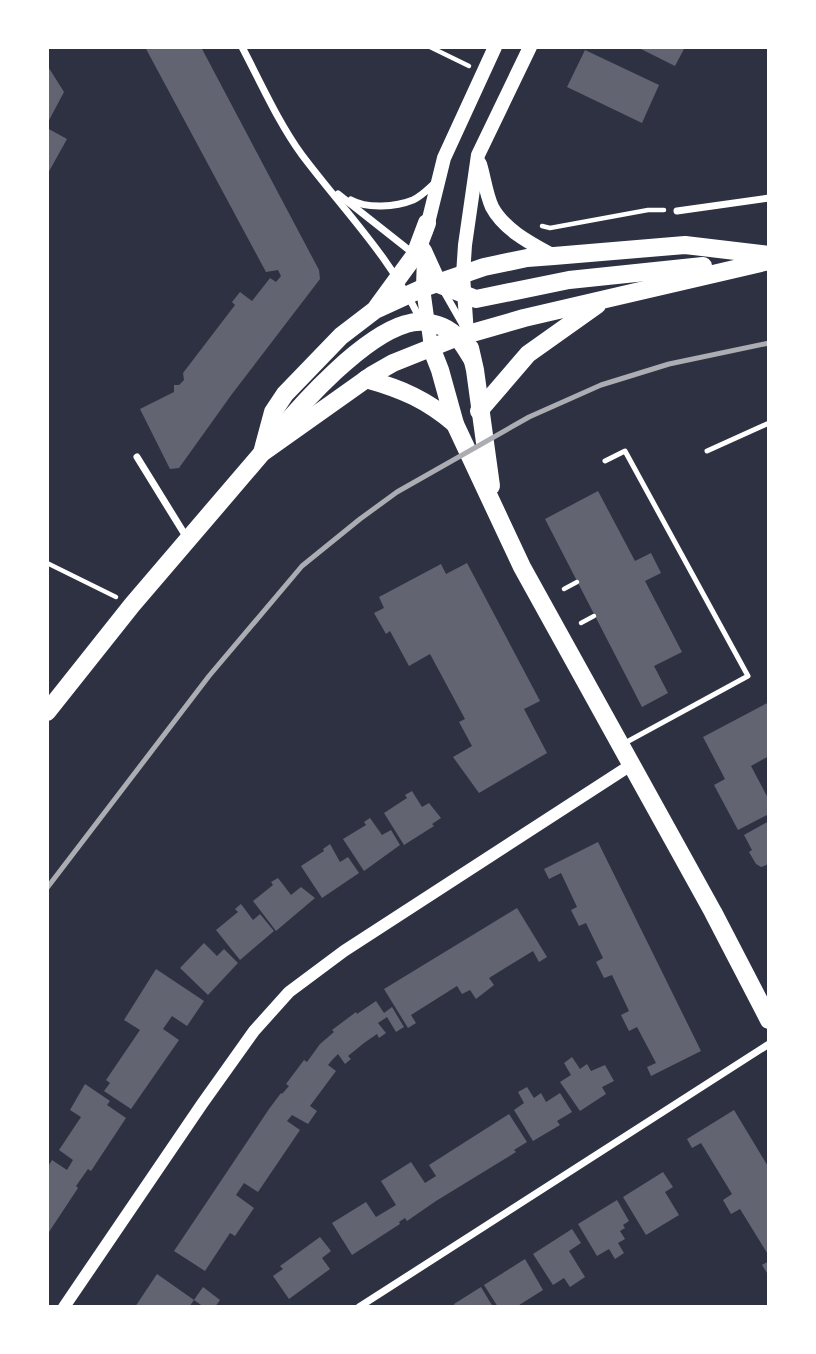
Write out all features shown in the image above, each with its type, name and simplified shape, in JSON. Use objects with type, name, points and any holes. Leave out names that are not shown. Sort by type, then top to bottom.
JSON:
[{"type":"main road","points":[[457,428],[424,322],[421,257],[437,180],[454,135],[495,47]]},
{"type":"main road","points":[[530,47],[478,155],[465,245],[462,336],[475,370],[482,466],[493,503],[522,567],[769,1020]]},
{"type":"main road","points":[[478,155],[492,207],[528,242],[554,256]]},
{"type":"main road","points":[[262,453],[273,412],[285,394],[341,336],[375,310],[423,289],[502,263],[554,256],[685,245],[769,258]]},
{"type":"main road","points":[[375,310],[398,278],[421,257]]},
{"type":"main road","points":[[423,289],[476,299],[493,298],[569,280],[769,258]]},
{"type":"main road","points":[[262,453],[366,379],[390,364],[431,347],[524,318],[769,258]]},
{"type":"main road","points":[[480,417],[528,354],[609,298]]},
{"type":"main road","points":[[47,712],[187,538],[303,402],[347,361],[387,332],[407,323],[424,322],[462,336]]},
{"type":"main road","points":[[366,379],[432,404],[457,428],[482,466]]},
{"type":"street","points":[[242,47],[285,128],[326,185],[362,228],[398,278],[453,305],[462,336]]},
{"type":"street","points":[[326,185],[356,203],[381,206],[413,200],[437,180]]},
{"type":"street","points":[[326,185],[421,257]]},
{"type":"street","points":[[677,211],[769,198]]},
{"type":"street","points":[[137,457],[187,538]]},
{"type":"street","points":[[64,1307],[254,1031],[289,992],[344,951],[631,765]]},
{"type":"street","points":[[359,1307],[769,1044]]},
{"type":"lane","points":[[707,451],[769,423]]},
{"type":"lane","points":[[606,461],[625,451],[748,676],[621,746]]},
{"type":"path","points":[[430,47],[482,72]]},
{"type":"path","points":[[513,230],[522,215],[551,228],[648,210],[677,211]]},
{"type":"path","points":[[47,563],[132,605]]},
{"type":"path","points":[[564,589],[575,583]]},
{"type":"path","points":[[581,623],[592,617]]},
{"type":"building","points":[[145,47],[201,47],[319,270],[320,279],[179,468],[170,469],[140,409],[174,392],[174,385],[179,385],[184,380],[183,373],[235,305],[232,302],[240,292],[252,301],[270,278],[276,282],[281,276],[278,270],[266,272]]},
{"type":"building","points":[[637,47],[685,47],[675,66]]},
{"type":"building","points":[[585,50],[659,85],[642,123],[567,87]]},
{"type":"building","points":[[47,65],[64,92],[47,124]]},
{"type":"building","points":[[47,128],[67,139],[47,175]]},
{"type":"building","points":[[598,491],[635,561],[651,553],[661,573],[645,581],[682,652],[654,666],[668,693],[642,707],[545,519]]},
{"type":"building","points":[[467,563],[540,701],[524,709],[547,753],[479,793],[453,757],[472,746],[459,722],[465,719],[430,654],[409,666],[390,631],[386,634],[374,613],[384,608],[379,597],[441,564],[446,574]]},
{"type":"building","points":[[769,702],[769,756],[751,766],[769,800],[769,814],[738,830],[714,785],[725,779],[703,737]]},
{"type":"building","points":[[412,791],[422,807],[429,803],[441,818],[432,824],[434,826],[404,845],[384,813],[407,798],[405,795]]},
{"type":"building","points":[[370,818],[382,835],[391,830],[400,845],[364,871],[343,839],[366,825],[364,822]]},
{"type":"building","points":[[769,821],[769,864],[761,867],[749,852],[752,850],[744,835]]},
{"type":"building","points":[[598,842],[701,1051],[651,1076],[647,1067],[656,1063],[637,1027],[629,1031],[621,1015],[629,1011],[612,975],[604,978],[596,962],[603,958],[586,923],[579,926],[571,910],[577,907],[561,873],[549,879],[544,869]]},
{"type":"building","points":[[330,844],[340,862],[348,857],[359,873],[322,898],[301,866]]},
{"type":"building","points":[[278,878],[291,895],[301,887],[315,898],[276,931],[253,901]]},
{"type":"building","points":[[241,904],[253,920],[260,914],[274,931],[240,960],[216,930],[238,912],[235,909]]},
{"type":"building","points":[[517,908],[547,957],[539,962],[533,951],[489,978],[494,985],[476,999],[470,990],[462,994],[457,986],[411,1015],[416,1023],[408,1028],[384,989]]},
{"type":"building","points":[[204,943],[217,956],[224,949],[238,963],[208,995],[180,968]]},
{"type":"building","points":[[156,969],[204,1001],[187,1026],[172,1016],[163,1029],[179,1040],[131,1109],[104,1091],[110,1083],[106,1080],[140,1030],[124,1020]]},
{"type":"building","points":[[376,1001],[384,1013],[392,1007],[404,1027],[396,1032],[387,1017],[378,1023],[386,1033],[379,1038],[377,1034],[364,1043],[348,1056],[351,1059],[345,1064],[338,1054],[328,1065],[336,1071],[310,1106],[317,1111],[308,1124],[292,1115],[287,1121],[300,1130],[258,1192],[244,1183],[236,1195],[254,1208],[235,1236],[230,1233],[205,1271],[174,1251],[269,1109],[289,1086],[286,1084],[304,1060],[307,1062],[320,1044],[334,1032],[332,1030]]},
{"type":"building","points":[[572,1057],[580,1069],[587,1064],[591,1071],[605,1065],[614,1081],[602,1087],[606,1094],[580,1111],[560,1082],[571,1075],[564,1063]]},
{"type":"building","points":[[85,1084],[110,1101],[107,1105],[126,1118],[91,1171],[88,1169],[76,1186],[78,1188],[47,1235],[47,1168],[52,1160],[67,1170],[73,1160],[59,1150],[81,1117],[70,1110]]},
{"type":"building","points":[[527,1087],[534,1098],[541,1093],[546,1102],[560,1093],[572,1112],[557,1121],[560,1125],[533,1141],[514,1110],[524,1103],[518,1092]]},
{"type":"building","points":[[734,1110],[769,1168],[769,1256],[740,1209],[731,1214],[723,1200],[732,1194],[701,1143],[692,1148],[687,1139]]},
{"type":"building","points":[[509,1114],[527,1142],[514,1150],[516,1152],[407,1221],[405,1218],[352,1255],[332,1223],[366,1202],[376,1217],[396,1205],[381,1181],[411,1162],[425,1183],[436,1176],[429,1165]]},
{"type":"building","points":[[663,1172],[673,1187],[665,1192],[679,1215],[646,1235],[623,1197]]},
{"type":"building","points":[[617,1200],[629,1221],[620,1231],[625,1239],[618,1243],[624,1253],[615,1259],[609,1249],[597,1256],[578,1224]]},
{"type":"building","points":[[572,1229],[581,1243],[569,1251],[585,1277],[570,1287],[564,1278],[553,1285],[533,1254]]},
{"type":"building","points":[[320,1237],[331,1251],[322,1258],[330,1269],[289,1299],[273,1276],[283,1269],[280,1266]]},
{"type":"building","points":[[525,1259],[543,1290],[516,1307],[498,1307],[484,1285]]},
{"type":"building","points":[[769,1261],[769,1276],[762,1265]]},
{"type":"building","points":[[157,1274],[194,1300],[189,1307],[135,1307]]},
{"type":"building","points":[[203,1287],[220,1300],[215,1307],[204,1307],[194,1300]]},
{"type":"building","points":[[481,1287],[493,1307],[455,1307],[454,1304]]},
{"type":"railway","points":[[47,888],[209,676],[302,566],[360,519],[397,492],[529,417],[601,385],[669,364],[769,343]]}]
